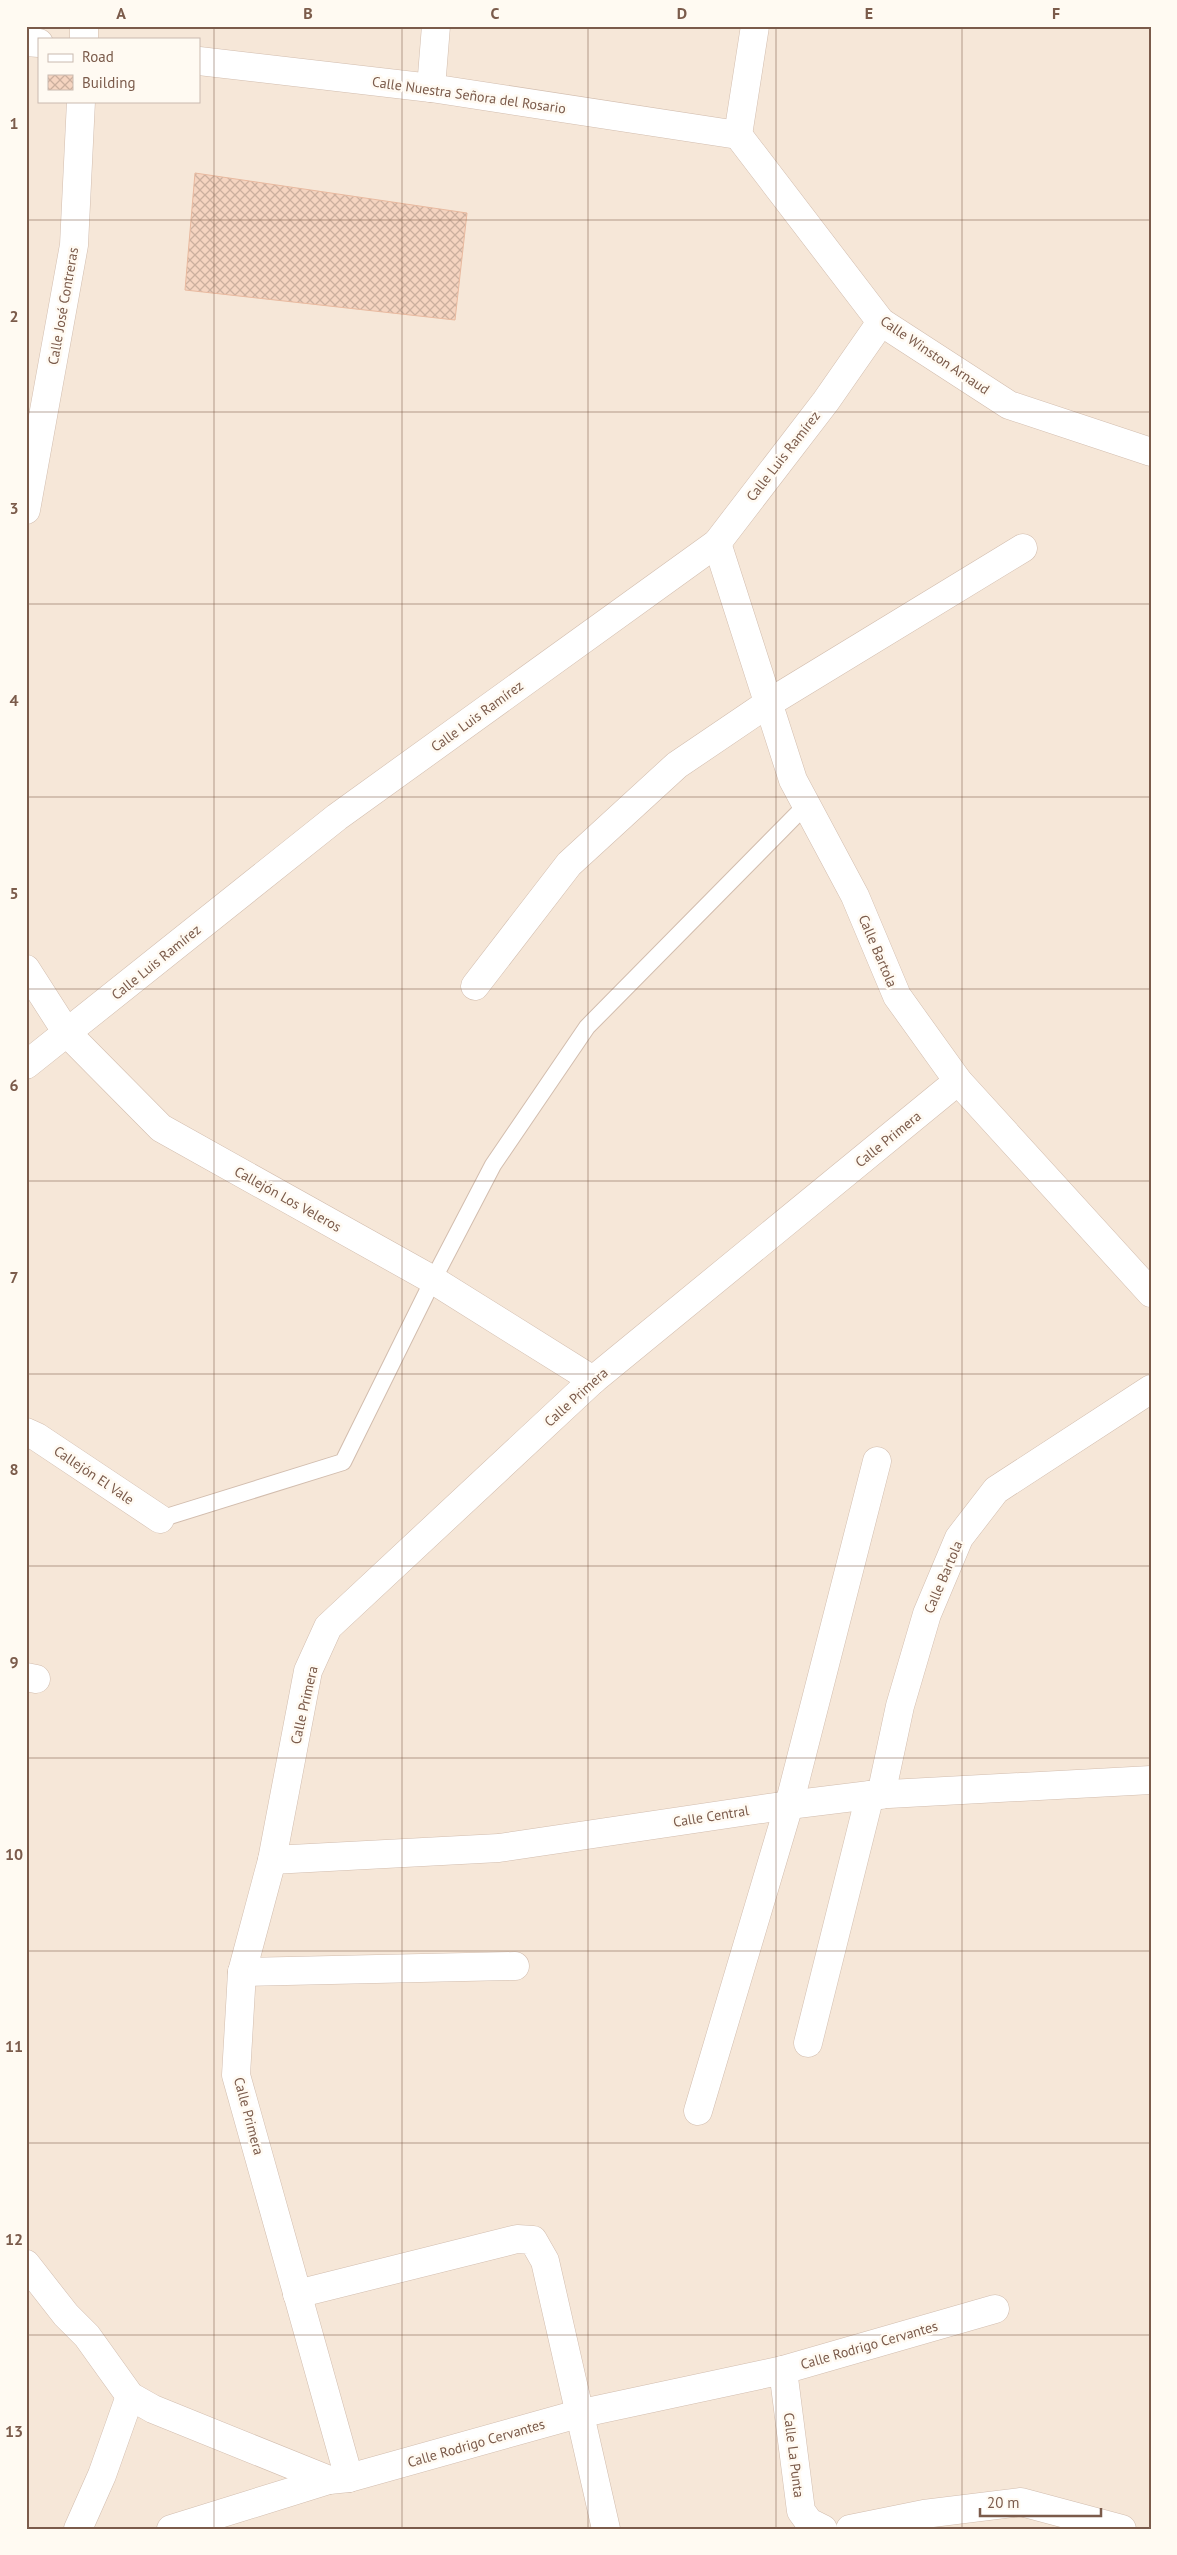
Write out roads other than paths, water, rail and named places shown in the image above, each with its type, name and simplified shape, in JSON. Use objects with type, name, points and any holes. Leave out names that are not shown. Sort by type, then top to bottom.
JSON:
[{"type":"street","points":[[431,88],[436,26]]},
{"type":"street","points":[[738,135],[755,26]]},
{"type":"street","name":"Calle Nuestra Señora del Rosario","points":[[200,61],[431,88],[738,135]]},
{"type":"street","name":"Calle José Contreras","points":[[26,510],[37,397],[74,245],[81,102]]},
{"type":"street","name":"Calle Winston Arnaud","points":[[738,135],[881,322],[1009,405],[1151,452]]},
{"type":"street","name":"Calle Luis Ramírez","points":[[26,1065],[337,817],[717,543],[826,401],[881,322]]},
{"type":"street","name":"Calle Bartola","points":[[717,543],[767,704],[793,780],[855,896],[898,996],[958,1081],[1151,1294]]},
{"type":"street","points":[[475,986],[569,864],[677,765],[767,704],[1023,548]]},
{"type":"street","name":"Callejón Los Veleros","points":[[26,969],[67,1034],[161,1128],[432,1280],[593,1380]]},
{"type":"street","name":"Calle Primera","points":[[339,2479],[298,2294],[236,2074],[242,1972],[272,1860],[308,1671],[328,1627],[593,1380],[958,1081]]},
{"type":"street","name":"Calle Bartola","points":[[808,2043],[927,1614],[959,1538],[996,1490],[1151,1389]]},
{"type":"street","name":"Callejón El Vale","points":[[26,1432],[37,1437],[160,1519]]},
{"type":"street","points":[[698,2111],[790,1804],[878,1460]]},
{"type":"street","name":"Calle Central","points":[[272,1860],[499,1848],[790,1804],[876,1795],[1151,1780]]},
{"type":"street","points":[[242,1972],[515,1966]]},
{"type":"street","points":[[298,2294],[517,2239],[533,2240],[544,2261],[606,2529]]},
{"type":"street","points":[[26,2264],[66,2315],[87,2336],[130,2396],[153,2409],[339,2479]]},
{"type":"street","points":[[26,2290],[66,2315]]},
{"type":"street","name":"Calle Rodrigo Cervantes","points":[[171,2529],[339,2479],[578,2414],[783,2370],[995,2309]]},
{"type":"street","name":"Calle La Punta","points":[[783,2370],[801,2511],[810,2522],[823,2529]]},
{"type":"street","points":[[78,2529],[102,2475],[130,2396]]},
{"type":"street","points":[[850,2529],[924,2514],[1021,2502],[1122,2529]]},
{"type":"lane","points":[[160,1519],[343,1462],[432,1280],[493,1165],[587,1027],[806,805]]}]
